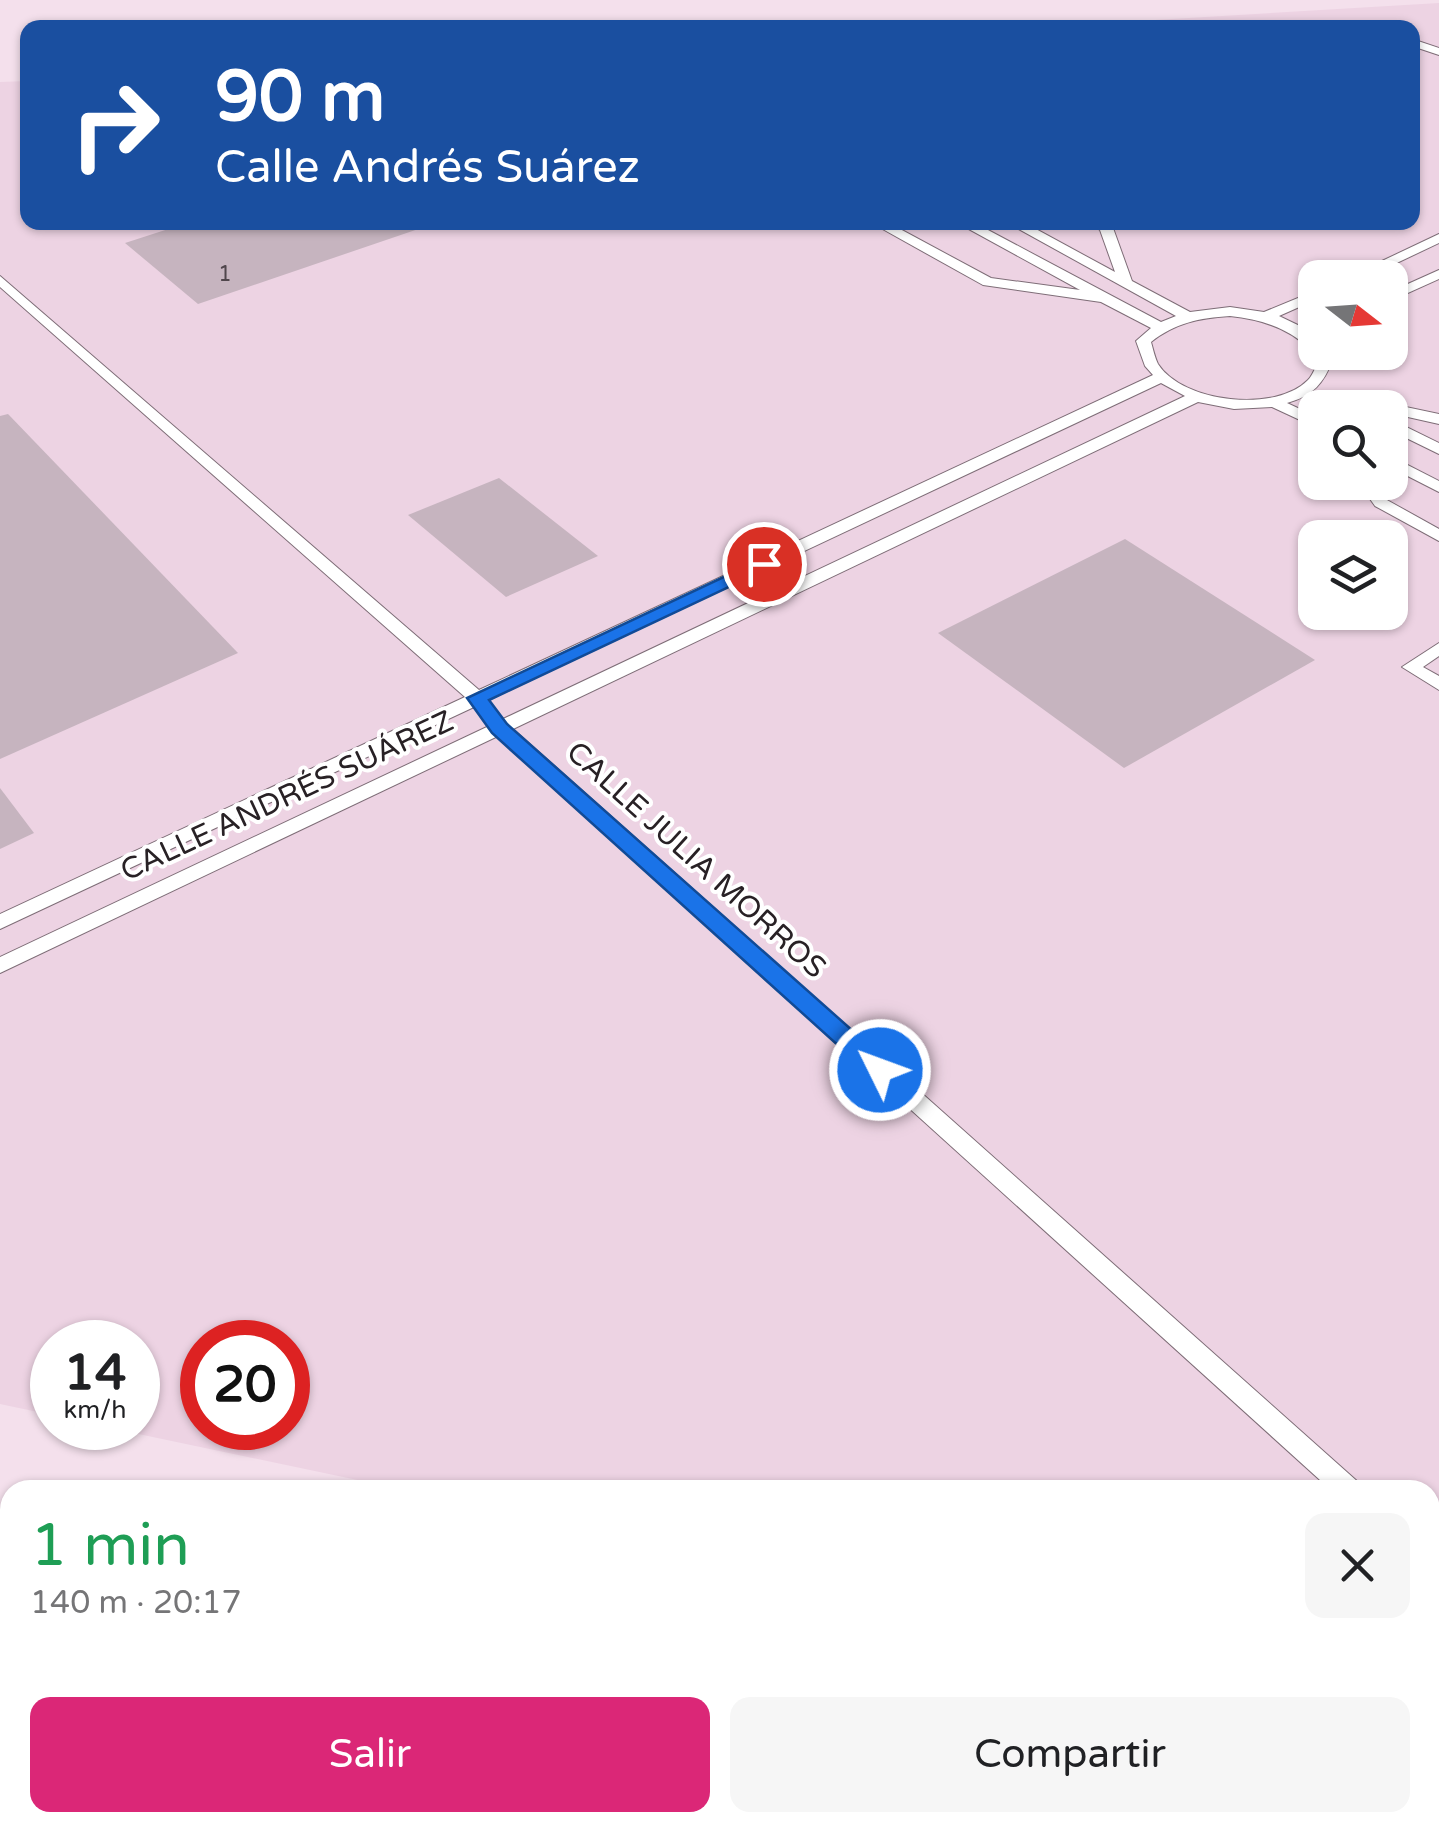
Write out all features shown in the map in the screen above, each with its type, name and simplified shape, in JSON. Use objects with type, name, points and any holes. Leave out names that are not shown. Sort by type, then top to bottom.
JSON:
[{"type":"lane","points":[[891,230],[988,282],[1106,298]]},
{"type":"lane","points":[[977,230],[1158,326]]},
{"type":"lane","points":[[1027,230],[1185,314]]},
{"type":"lane","points":[[1107,230],[1126,283]]},
{"type":"lane","points":[[1391,260],[1439,238]]},
{"type":"lane","points":[[1408,289],[1439,274]]},
{"type":"lane","name":"CALLE JULIA MORROS","points":[[0,280],[477,698],[500,728],[1338,1480]]},
{"type":"lane","points":[[1265,317],[1298,302]]},
{"type":"lane","points":[[1298,332],[1265,317],[1224,311],[1185,314],[1158,326],[1143,342],[1144,361],[1159,378],[1196,397],[1237,405],[1276,403],[1315,387],[1325,370]]},
{"type":"lane","name":"CALLE ANDRÉS SUÁREZ","points":[[0,922],[1159,378]]},
{"type":"lane","points":[[1315,387],[1321,390]]},
{"type":"lane","name":"CALLE ANDRÉS SUÁREZ","points":[[0,966],[1196,397]]},
{"type":"lane","points":[[1276,403],[1298,414]]},
{"type":"lane","points":[[1408,412],[1439,419]]},
{"type":"lane","points":[[1408,434],[1439,450]]},
{"type":"lane","points":[[1408,471],[1439,487]]},
{"type":"lane","points":[[1379,500],[1439,536]]},
{"type":"lane","points":[[1439,648],[1411,667],[1439,684]]},
{"type":"shaded area","points":[[1439,3],[1439,1480],[357,1480],[215,1450],[310,1450],[310,1320],[180,1320],[180,1443],[160,1439],[160,1320],[30,1320],[30,1410],[0,1404],[0,82],[20,81],[20,230],[1420,230],[1420,20],[1155,20]]},
{"type":"building","points":[[165,230],[415,230],[198,304],[125,243]]},
{"type":"building","points":[[8,414],[238,653],[0,759],[0,416]]},
{"type":"building","points":[[499,478],[598,556],[506,597],[408,515]]},
{"type":"building","points":[[1125,539],[1315,660],[1124,768],[938,633]]},
{"type":"building","points":[[0,788],[34,833],[0,849]]},
{"type":"route","points":[[764,564],[477,698],[500,728],[880,1070]]}]
